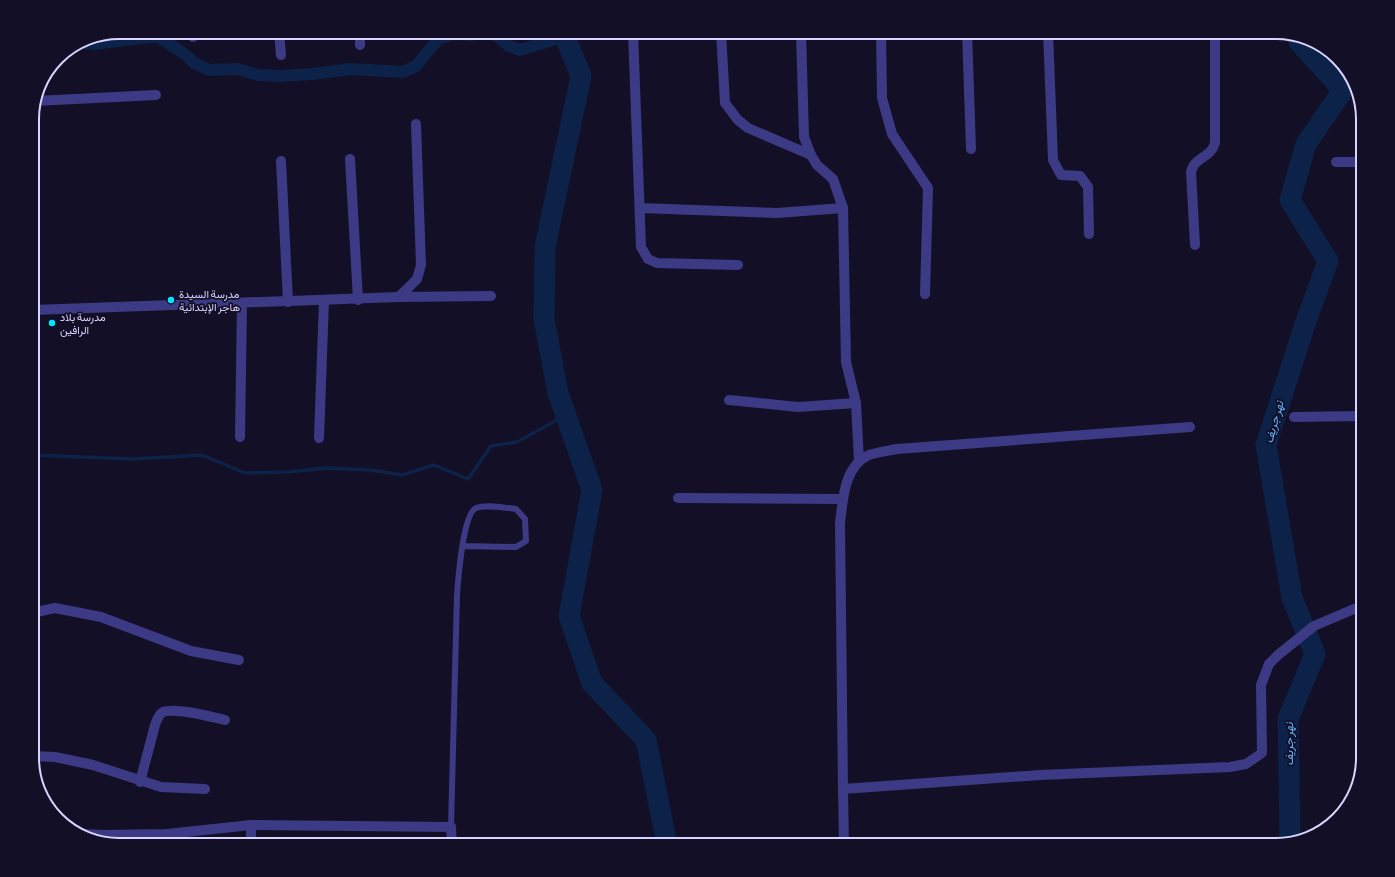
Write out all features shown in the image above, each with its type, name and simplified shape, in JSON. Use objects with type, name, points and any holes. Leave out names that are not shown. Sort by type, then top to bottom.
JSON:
[{"type":"street","points":[[280,39],[281,55]]},
{"type":"street","points":[[360,39],[360,45]]},
{"type":"street","points":[[633,39],[641,247],[648,259],[657,263],[738,265]]},
{"type":"street","points":[[721,39],[725,102],[734,114],[748,128],[810,155]]},
{"type":"street","points":[[801,39],[804,137],[810,155],[817,165],[833,179],[843,208],[846,362],[856,403],[859,462]]},
{"type":"street","points":[[881,39],[882,98],[892,134],[928,188],[925,294]]},
{"type":"street","points":[[967,39],[971,149]]},
{"type":"street","points":[[1048,39],[1053,160],[1061,175],[1080,176],[1088,187],[1089,234]]},
{"type":"street","points":[[1195,245],[1191,172],[1194,164],[1211,153],[1215,143],[1214,39]]},
{"type":"street","points":[[41,101],[156,95]]},
{"type":"street","points":[[399,297],[417,279],[421,265],[416,124]]},
{"type":"street","points":[[350,158],[358,300]]},
{"type":"street","points":[[281,161],[288,302]]},
{"type":"street","points":[[1336,162],[1356,162]]},
{"type":"street","points":[[640,208],[777,213],[843,208]]},
{"type":"street","points":[[39,310],[358,300],[399,297],[490,296]]},
{"type":"street","points":[[319,438],[324,300]]},
{"type":"street","points":[[240,437],[242,303]]},
{"type":"street","points":[[729,400],[798,407],[856,403]]},
{"type":"street","points":[[1294,417],[1356,416]]},
{"type":"street","points":[[844,838],[840,523],[843,499],[851,471],[859,462],[870,455],[896,449],[1190,427]]},
{"type":"street","points":[[678,498],[843,499]]},
{"type":"street","points":[[39,611],[55,608],[101,617],[191,651],[239,660]]},
{"type":"street","points":[[843,789],[1040,775],[1230,767],[1246,764],[1262,753],[1261,685],[1269,664],[1314,626],[1356,609]]},
{"type":"street","points":[[140,782],[155,725],[158,717],[164,712],[173,710],[225,720]]},
{"type":"street","points":[[39,756],[55,757],[93,764],[140,782],[161,788],[205,789]]},
{"type":"street","points":[[251,825],[251,838]]},
{"type":"street","points":[[112,837],[167,834],[251,825],[451,827],[452,838]]},
{"type":"lane","points":[[451,827],[455,642],[458,580],[463,546],[470,513],[475,509],[487,507],[516,509],[525,519],[526,541],[516,547],[463,546]]},
{"type":"waterway","points":[[92,44],[134,39]]},
{"type":"waterway","points":[[162,39],[186,55],[194,63],[209,70],[238,69],[258,75],[279,76],[313,74],[351,69],[403,72],[416,66],[438,39]]},
{"type":"waterway","points":[[501,39],[509,46],[520,50],[555,39]]},
{"type":"waterway","points":[[566,39],[581,76],[545,247],[544,319],[558,393],[592,490],[569,616],[592,683],[646,740],[666,838]]},
{"type":"waterway","name":"نهر جريف","points":[[1290,836],[1288,719],[1315,654],[1292,598],[1266,445],[1306,321],[1328,261],[1290,200],[1306,144],[1343,90],[1300,43]]},
{"type":"waterway","points":[[39,455],[133,459],[202,455],[245,473],[288,472],[326,468],[371,470],[402,475],[434,465],[468,479],[491,446],[517,442],[566,415]]},
{"type":"place","name":"مدرسة السيدة هاجر الإبتدائية","points":[[171,300]]},
{"type":"place","name":"مدرسة بلاد الرافين","points":[[52,323]]}]
